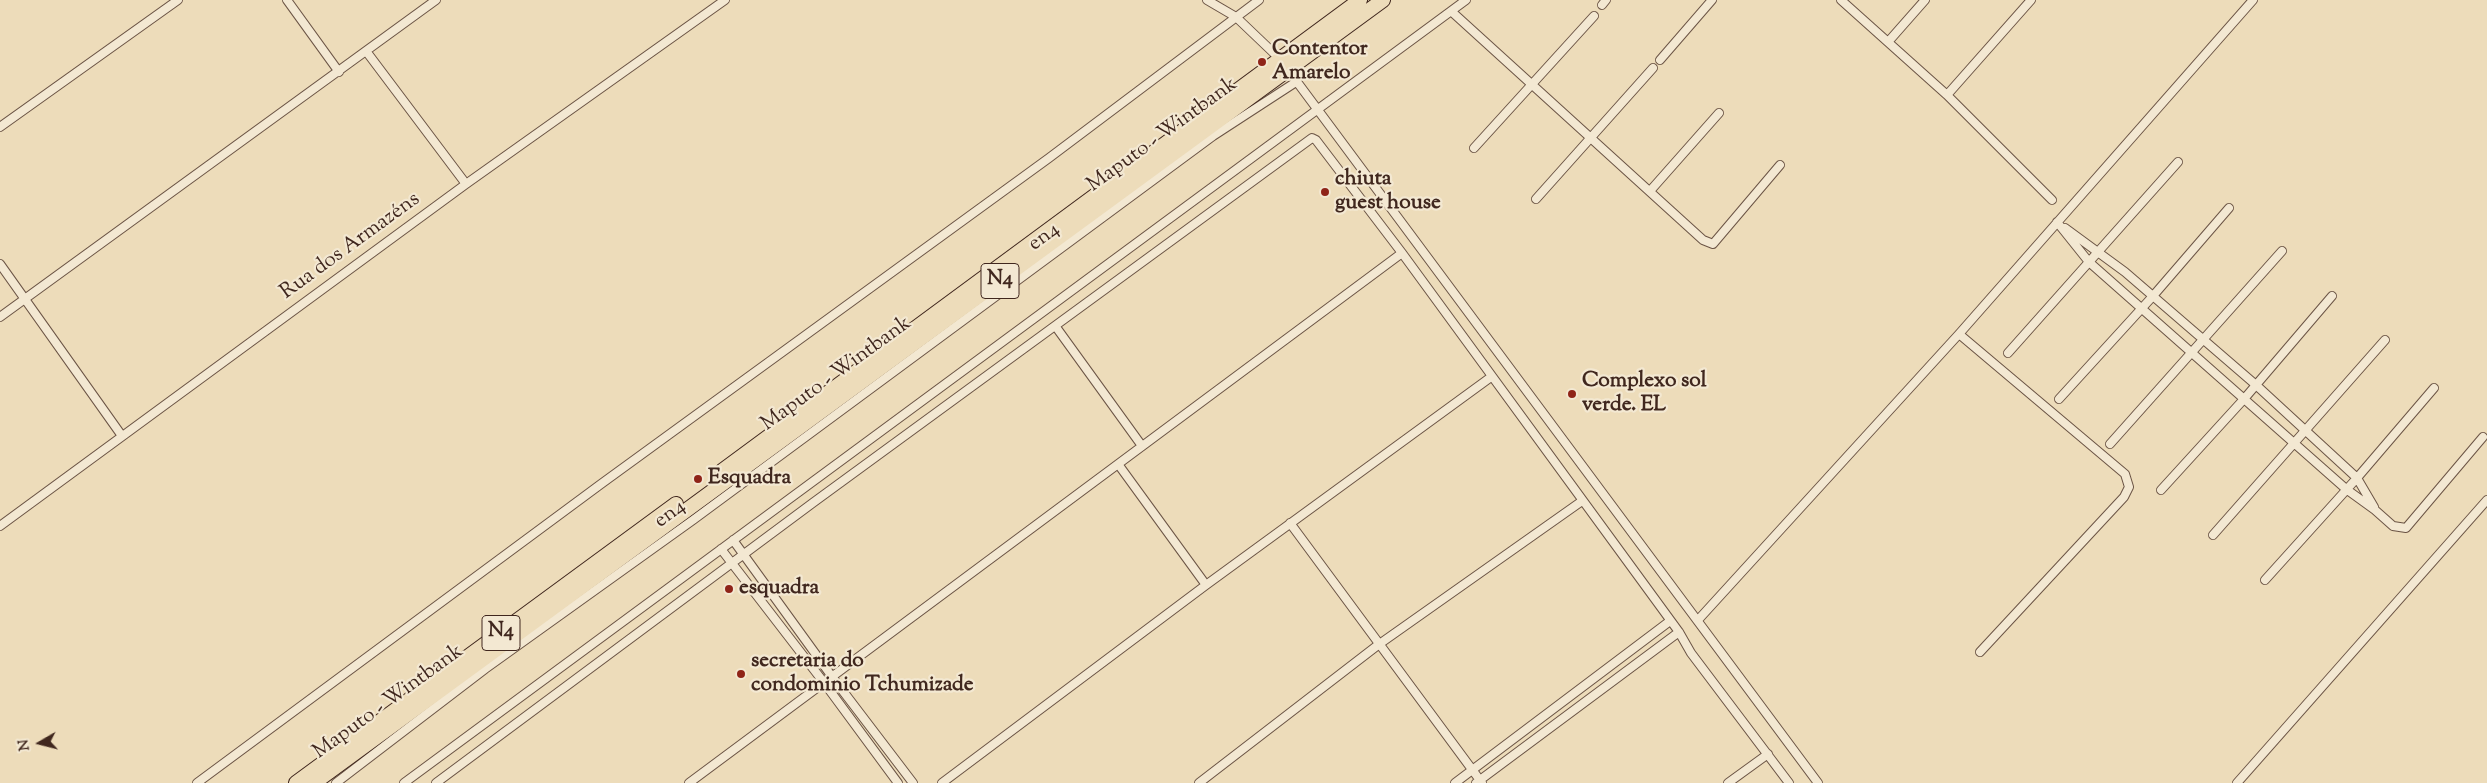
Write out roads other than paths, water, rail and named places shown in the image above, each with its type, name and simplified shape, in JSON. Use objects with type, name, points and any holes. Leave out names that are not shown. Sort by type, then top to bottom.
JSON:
[{"type":"highway","name":"Maputo - Wintbank","points":[[314,783],[1284,64],[1360,0]]},
{"type":"highway","name":"Maputo - Wintbank","points":[[296,783],[1284,64],[1383,0]]},
{"type":"street","points":[[0,127],[178,0]]},
{"type":"street","points":[[286,0],[338,72]]},
{"type":"street","name":"Rua dos Armazéns","points":[[0,526],[466,184],[725,0]]},
{"type":"street","points":[[1207,0],[1236,17],[1284,64],[1818,783]]},
{"type":"street","points":[[197,783],[601,484],[1049,158],[1259,0]]},
{"type":"street","points":[[404,783],[1466,0]]},
{"type":"street","points":[[1660,60],[1712,0]]},
{"type":"street","points":[[1841,0],[1947,95],[2052,200]]},
{"type":"street","points":[[1888,42],[1925,0]]},
{"type":"street","points":[[1947,95],[2031,0]]},
{"type":"street","points":[[1698,620],[1959,334],[2253,0]]},
{"type":"street","points":[[0,317],[433,1]]},
{"type":"street","points":[[1450,11],[1531,86],[1650,190],[1703,240],[1713,244],[1780,165]]},
{"type":"street","points":[[1474,148],[1594,16]]},
{"type":"street","points":[[366,51],[466,184]]},
{"type":"street","points":[[1536,199],[1654,68]]},
{"type":"street","name":"en4","points":[[336,783],[485,669],[686,526],[1213,136],[1296,82]]},
{"type":"street","points":[[1650,190],[1719,113]]},
{"type":"street","points":[[436,783],[731,563],[1312,138],[1316,140],[1402,253],[1679,632],[1691,653],[1789,783]]},
{"type":"street","points":[[2008,353],[2100,252],[2178,162]]},
{"type":"street","points":[[2059,399],[2153,296],[2229,208]]},
{"type":"street","points":[[2057,222],[2100,252],[2256,385],[2357,478],[2375,510]]},
{"type":"street","points":[[2057,222],[2090,262],[2346,489],[2393,526],[2406,528],[2483,437]]},
{"type":"street","points":[[2110,444],[2282,251]]},
{"type":"street","points":[[689,783],[825,684],[1402,253]]},
{"type":"street","points":[[0,264],[122,436]]},
{"type":"street","points":[[2161,490],[2244,399],[2332,296]]},
{"type":"street","points":[[1056,327],[1142,446]]},
{"type":"street","points":[[1959,334],[2125,474],[2129,487],[2124,497],[1980,652]]},
{"type":"street","points":[[2213,535],[2307,432],[2385,340]]},
{"type":"street","points":[[942,783],[1290,523],[1491,377]]},
{"type":"street","points":[[2265,580],[2357,478],[2434,388]]},
{"type":"street","points":[[1118,464],[1206,586]]},
{"type":"street","points":[[2237,783],[2487,500]]},
{"type":"street","points":[[1199,783],[1378,645],[1582,501]]},
{"type":"street","points":[[1290,523],[1479,782],[1679,632]]},
{"type":"street","points":[[733,540],[833,678],[913,783]]},
{"type":"street","points":[[721,549],[825,684],[898,783]]},
{"type":"street","points":[[1455,783],[1670,621]]},
{"type":"street","points":[[1728,783],[1768,754]]},
{"type":"place","name":"Contentor Amarelo","points":[[1262,62]]},
{"type":"place","name":"chiuta guest house","points":[[1325,192]]},
{"type":"place","name":"Complexo sol verde. EL","points":[[1572,394]]},
{"type":"place","name":"Esquadra","points":[[698,479]]},
{"type":"place","name":"esquadra","points":[[729,589]]},
{"type":"place","name":"secretaria do condominio Tchumizade","points":[[741,674]]}]
